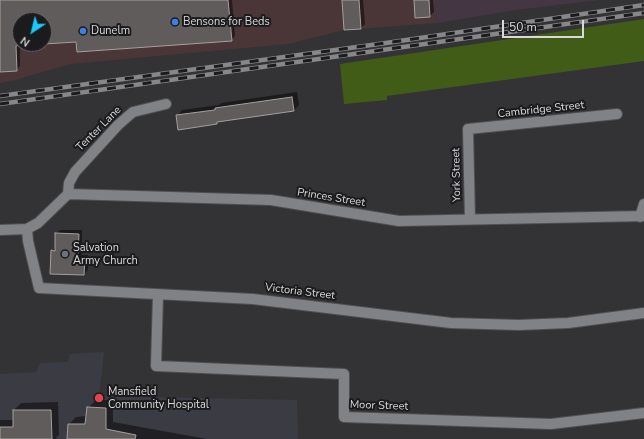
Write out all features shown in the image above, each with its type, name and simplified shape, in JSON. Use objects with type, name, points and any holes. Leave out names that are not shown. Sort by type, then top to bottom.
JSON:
[{"type":"street","name":"Tenter Lane","points":[[68,194],[69,183],[75,172],[118,125],[133,112],[166,104]]},
{"type":"street","name":"Cambridge Street","points":[[468,129],[617,114]]},
{"type":"street","name":"York Street","points":[[468,129],[470,219]]},
{"type":"street","name":"Princes Street","points":[[68,194],[272,200],[399,221],[642,216]]},
{"type":"street","points":[[0,230],[26,229],[38,223],[68,194]]},
{"type":"street","points":[[642,216],[644,204]]},
{"type":"street","name":"Victoria Street","points":[[26,229],[39,288],[253,299],[458,323],[519,325],[568,323],[644,313]]},
{"type":"street","name":"Moor Street","points":[[158,294],[156,366],[344,374],[344,417],[551,424],[644,413]]},
{"type":"shaded area","points":[[0,0],[435,0],[437,23],[344,30],[288,44],[71,64],[0,83]]},
{"type":"shaded area","points":[[435,0],[600,0],[515,10],[437,23]]},
{"type":"shaded area","name":"Mansfield Community Hospital","points":[[104,352],[99,396],[297,400],[298,439],[0,439],[0,374],[36,372],[40,363],[68,362],[70,354]]},
{"type":"green space","points":[[644,19],[644,61],[387,96],[387,100],[344,104],[340,64]]},
{"type":"building","points":[[0,0],[228,0],[232,41],[77,52],[76,42],[52,44],[52,12],[12,12],[12,52],[16,52],[17,71],[0,72]]},
{"type":"building","points":[[342,0],[359,0],[361,29],[344,30]]},
{"type":"building","points":[[414,0],[429,0],[430,17],[415,18]]},
{"type":"building","points":[[292,97],[294,111],[217,122],[217,124],[178,130],[176,115]]},
{"type":"building","name":"Salvation Army Church","points":[[55,233],[79,234],[78,258],[85,258],[84,275],[50,274],[51,250],[55,251]]},
{"type":"building","points":[[87,407],[106,408],[106,429],[136,435],[135,439],[67,439],[68,424],[85,424]]},
{"type":"building","points":[[13,410],[51,410],[52,439],[0,439],[0,427],[13,427]]},
{"type":"railway","points":[[0,96],[386,43],[644,5]]},
{"type":"railway","points":[[0,104],[644,13]]},
{"type":"place","name":"Bensons for Beds","points":[[175,22]]},
{"type":"place","name":"Dunelm","points":[[83,31]]},
{"type":"place","name":"Salvation Army Church","points":[[65,254]]},
{"type":"place","name":"Mansfield Community Hospital","points":[[99,398]]}]
